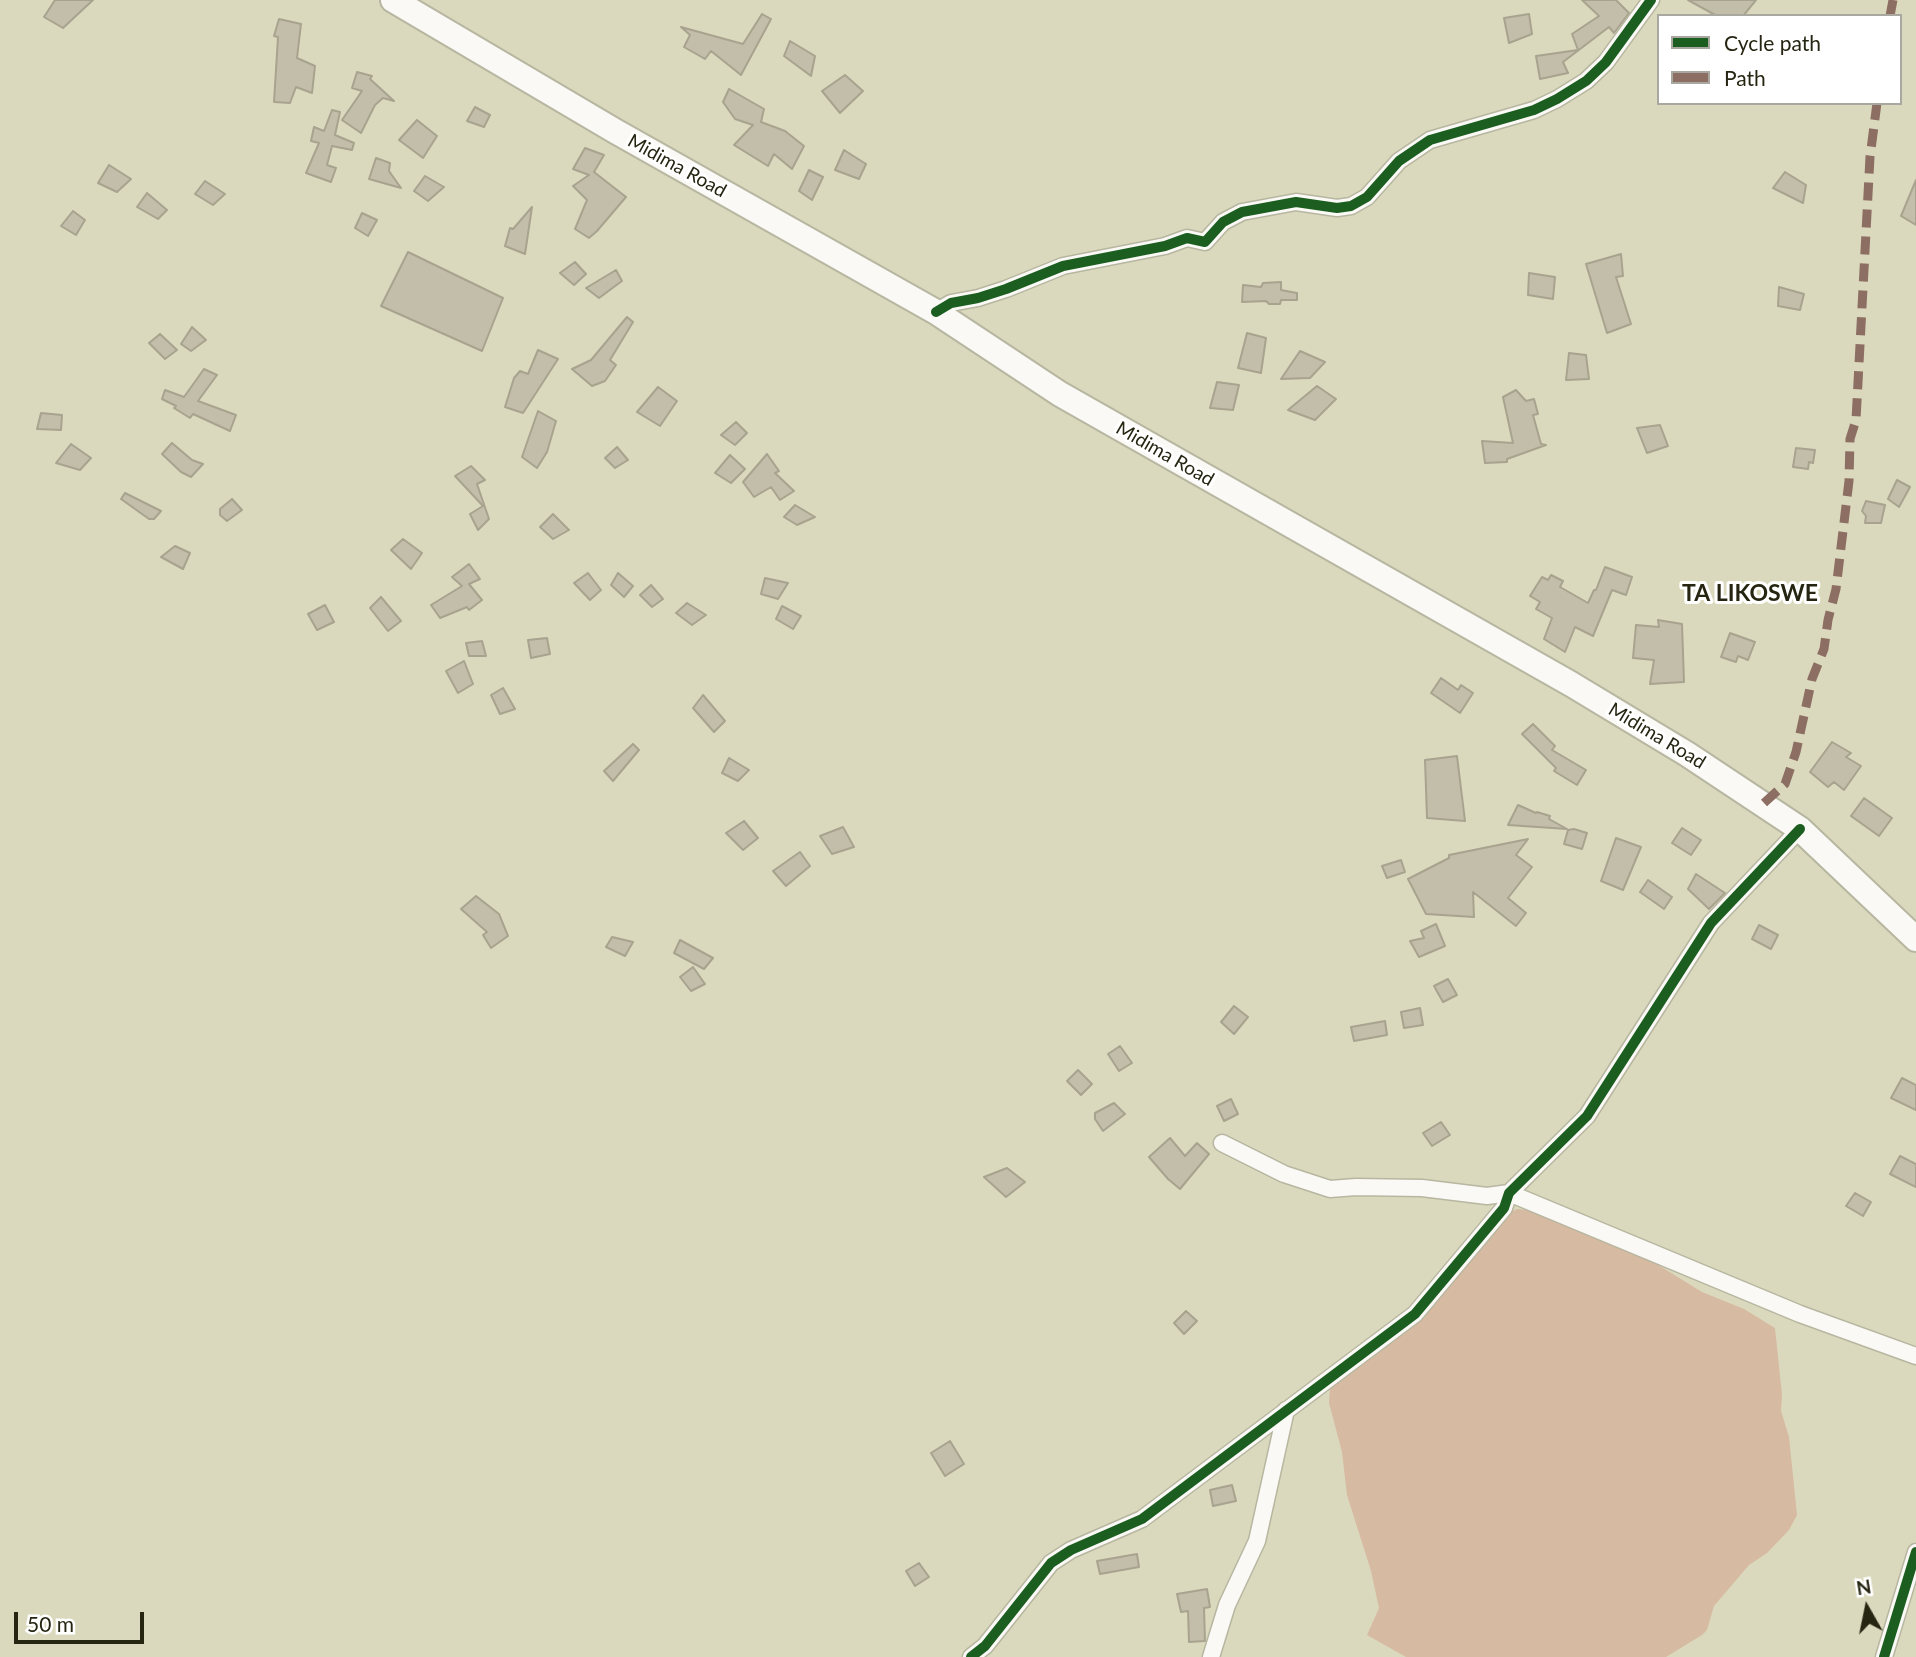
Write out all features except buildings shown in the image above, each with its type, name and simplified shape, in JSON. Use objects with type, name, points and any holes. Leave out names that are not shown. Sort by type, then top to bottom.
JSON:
[{"type":"main road","name":"Midima Road","points":[[393,0],[615,131],[936,312],[1060,394],[1571,684],[1688,754],[1800,829],[1916,939]]},
{"type":"street","points":[[936,312],[951,303],[1006,289],[1063,266],[1165,246],[1187,237],[1205,242],[1223,222],[1242,212],[1296,202],[1337,208],[1351,206],[1367,197],[1399,161],[1430,140],[1534,110],[1586,80],[1606,62],[1651,0]]},
{"type":"street","points":[[971,1657],[985,1646],[1051,1563],[1071,1550],[1142,1519],[1415,1314],[1504,1208],[1509,1193],[1587,1116],[1711,923],[1800,829]]},
{"type":"street","points":[[1222,1143],[1284,1174],[1330,1189],[1422,1188],[1487,1196],[1509,1193],[1800,1314],[1916,1356]]},
{"type":"street","points":[[1211,1657],[1227,1605],[1257,1541],[1286,1410]]},
{"type":"street","points":[[1884,1657],[1911,1587],[1916,1552]]},
{"type":"shaded area","points":[[1517,1209],[1528,1210],[1655,1263],[1702,1292],[1744,1309],[1775,1328],[1782,1395],[1781,1411],[1789,1437],[1797,1515],[1789,1530],[1767,1553],[1749,1565],[1714,1606],[1707,1630],[1666,1657],[1406,1657],[1367,1635],[1379,1608],[1371,1571],[1347,1495],[1342,1452],[1329,1403],[1330,1387],[1503,1216]]},
{"type":"marked path","points":[[1890,14],[1893,0]]},
{"type":"marked path","points":[[1764,803],[1785,784],[1796,752],[1812,679],[1824,649],[1836,589],[1849,481],[1850,439],[1856,420],[1870,157],[1877,105]]},
{"type":"cycle path","points":[[936,312],[951,303],[1006,289],[1063,266],[1165,246],[1187,238],[1205,242],[1223,222],[1242,212],[1296,202],[1337,208],[1351,206],[1367,197],[1399,161],[1430,140],[1534,110],[1586,81],[1606,62],[1651,0]]},
{"type":"cycle path","points":[[971,1657],[985,1646],[1051,1563],[1071,1550],[1142,1519],[1415,1314],[1504,1208],[1509,1193],[1587,1116],[1711,923],[1800,829]]},
{"type":"cycle path","points":[[1884,1657],[1916,1552]]},
{"type":"district","name":"TA LIKOSWE","points":[[1750,594]]}]
